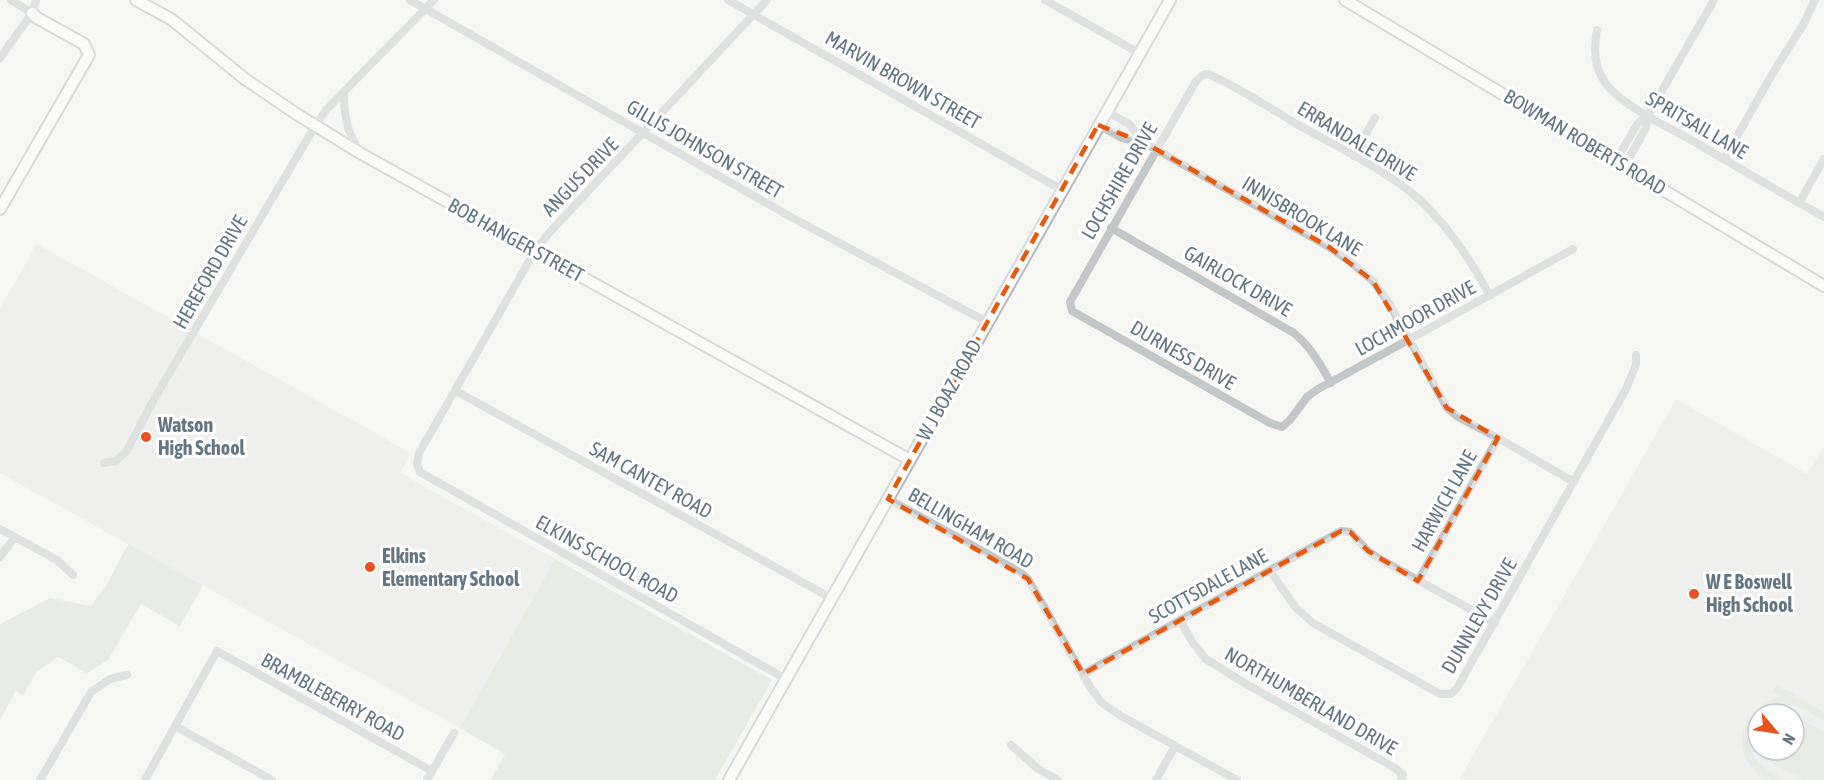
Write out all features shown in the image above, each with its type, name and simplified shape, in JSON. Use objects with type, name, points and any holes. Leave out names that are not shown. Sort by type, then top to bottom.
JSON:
[{"type":"street","points":[[0,209],[88,54],[84,44],[37,18],[11,0]]},
{"type":"street","points":[[0,58],[32,13],[36,0]]},
{"type":"street","name":"BOB HANGER STREET","points":[[136,0],[171,19],[245,79],[360,153],[910,460]]},
{"type":"street","name":"GILLIS JOHNSON STREET","points":[[410,0],[791,217],[987,322]]},
{"type":"street","name":"HEREFORD DRIVE","points":[[104,463],[116,461],[126,452],[157,394],[326,110],[434,0]]},
{"type":"street","name":"MARVIN BROWN STREET","points":[[728,0],[1062,190]]},
{"type":"street","name":"ANGUS DRIVE","points":[[417,464],[419,453],[535,251],[549,233],[767,0]]},
{"type":"street","points":[[1045,0],[1139,53]]},
{"type":"street","name":"W J BOAZ ROAD","points":[[729,780],[1170,0]]},
{"type":"street","name":"BOWMAN ROBERTS ROAD","points":[[1345,0],[1824,286]]},
{"type":"street","points":[[1620,163],[1638,123],[1648,116],[1714,0]]},
{"type":"street","points":[[1724,159],[1803,25],[1815,0]]},
{"type":"street","name":"SPRITSAIL LANE","points":[[1597,30],[1596,58],[1602,79],[1614,93],[1648,116],[1824,217]]},
{"type":"street","name":"LOCHSHIRE DRIVE","points":[[1070,308],[1073,295],[1111,228],[1196,81],[1203,75]]},
{"type":"street","name":"ERRANDALE DRIVE","points":[[1203,75],[1213,76],[1398,183],[1437,216],[1473,264],[1490,296]]},
{"type":"street","points":[[344,93],[347,131],[360,153]]},
{"type":"street","name":"INNISBROOK LANE","points":[[1106,111],[1129,124],[1145,143]]},
{"type":"street","points":[[1353,156],[1375,118]]},
{"type":"street","name":"INNISBROOK LANE","points":[[1098,125],[1122,138],[1145,143],[1157,149],[1329,247],[1349,261],[1389,303],[1448,408],[1458,417],[1574,482]]},
{"type":"street","points":[[1799,203],[1824,159]]},
{"type":"street","name":"GAIRLOCK DRIVE","points":[[1111,228],[1294,333],[1315,355],[1331,383]]},
{"type":"street","name":"LOCHMOOR DRIVE","points":[[1282,427],[1307,397],[1573,249]]},
{"type":"street","name":"DURNESS DRIVE","points":[[1070,308],[1270,423],[1282,427]]},
{"type":"street","name":"DUNNLEVY DRIVE","points":[[1270,571],[1296,608],[1313,623],[1440,694],[1450,694],[1457,688],[1495,623],[1633,375],[1636,355]]},
{"type":"street","name":"SAM CANTEY ROAD","points":[[456,391],[831,598]]},
{"type":"street","name":"HARWICH LANE","points":[[1418,581],[1498,438]]},
{"type":"street","name":"ELKINS SCHOOL ROAD","points":[[417,464],[420,472],[786,679]]},
{"type":"street","name":"BELLINGHAM ROAD","points":[[888,499],[1019,571],[1028,579],[1102,704],[1237,780]]},
{"type":"street","points":[[0,529],[57,561],[73,575]]},
{"type":"street","name":"SCOTTSDALE LANE","points":[[1083,674],[1341,531],[1350,532],[1368,551],[1418,581]]},
{"type":"street","points":[[0,557],[15,537]]},
{"type":"street","points":[[1418,581],[1495,623]]},
{"type":"street","name":"NORTHUMBERLAND DRIVE","points":[[1180,620],[1206,659],[1256,690],[1395,768],[1403,775],[1401,780]]},
{"type":"street","name":"BRAMBLEBERRY ROAD","points":[[175,726],[218,651],[432,771]]},
{"type":"street","points":[[40,780],[91,692],[110,679],[127,675]]},
{"type":"street","points":[[145,780],[175,726],[272,780]]},
{"type":"street","points":[[427,780],[454,733]]},
{"type":"street","points":[[1011,745],[1038,770],[1058,780]]},
{"type":"street","points":[[1156,780],[1175,746]]},
{"type":"highlighted area","points":[[1098,125],[1145,143],[1329,247],[1373,281],[1447,408],[1498,438],[1418,581],[1368,551],[1350,532],[1341,531],[1083,674],[1028,579],[888,499]]},
{"type":"shaded area","points":[[37,244],[411,453],[400,473],[555,559],[460,728],[0,473],[0,308]]},
{"type":"shaded area","name":"W E Boswell High School","points":[[1676,399],[1807,474],[1824,446],[1824,780],[1459,780]]},
{"type":"shaded area","points":[[128,544],[203,585],[180,626],[141,604],[108,660],[87,673],[58,657],[36,672],[23,695],[16,691],[0,720],[0,624],[50,598],[91,606],[107,584]]},
{"type":"shaded area","points":[[555,559],[772,680],[715,780],[491,780],[505,754],[460,728]]},
{"type":"shaded area","points":[[1777,685],[1824,712],[1824,721],[1806,710],[1806,702],[1767,702],[1780,697],[1773,692]]},
{"type":"shaded area","points":[[1806,722],[1824,732],[1824,780],[1803,780],[1770,762],[1806,762]]},
{"type":"shaded area","points":[[1746,724],[1746,759],[1742,748]]},
{"type":"shaded area","points":[[1748,762],[1759,762],[1784,780],[1770,780],[1754,770]]},
{"type":"place","name":"Watson High School","points":[[146,437]]},
{"type":"place","name":"Elkins Elementary School","points":[[370,567]]},
{"type":"place","name":"W E Boswell High School","points":[[1694,594]]}]
